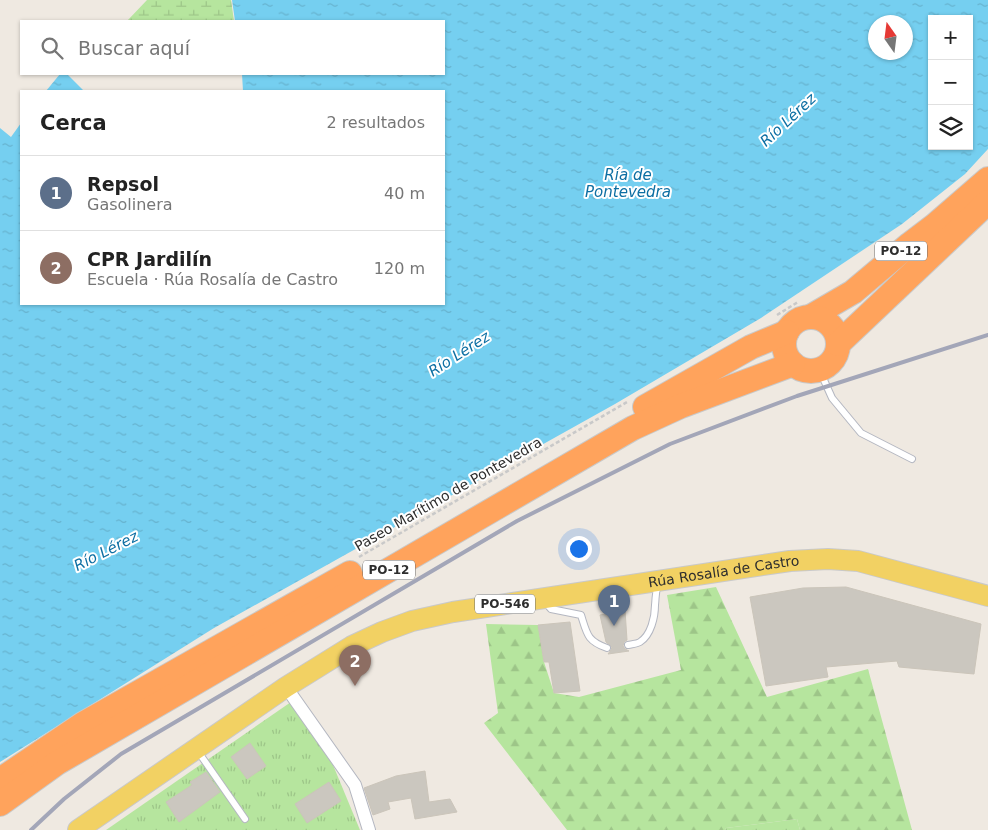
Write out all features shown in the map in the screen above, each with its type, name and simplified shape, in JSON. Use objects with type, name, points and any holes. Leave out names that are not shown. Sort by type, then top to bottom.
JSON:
[{"type":"highway","name":"PO-12","points":[[808,308],[853,292],[988,179]]},
{"type":"highway","name":"PO-12","points":[[838,344],[988,202]]},
{"type":"highway","points":[[808,308],[832,328],[838,344],[832,360],[826,366],[819,370],[810,371],[801,369],[793,364],[788,357],[784,349],[784,340],[779,325],[796,322],[808,308]]},
{"type":"highway","name":"PO-12","points":[[0,780],[92,720],[751,347],[779,325]]},
{"type":"highway","name":"PO-12","points":[[0,804],[57,763],[633,428],[681,406],[793,364]]},
{"type":"main road","name":"Rúa Rosalía de Castro","points":[[78,830],[286,687],[352,646],[405,624],[453,612],[542,598],[790,561],[828,559],[858,561],[988,596]]},
{"type":"street","points":[[286,687],[355,785],[369,830]]},
{"type":"lane","points":[[819,370],[832,398],[861,433],[912,459]]},
{"type":"lane","points":[[628,645],[640,642],[647,635],[652,622],[655,593],[660,580]]},
{"type":"lane","points":[[542,598],[551,609],[581,615],[588,634],[595,644],[607,648]]},
{"type":"lane","points":[[196,749],[245,819]]},
{"type":"path","points":[[779,325],[808,308]]},
{"type":"path","name":"Paseo Marítimo de Pontevedra","points":[[358,558],[628,402]]},
{"type":"green space","points":[[147,0],[231,0],[234,20],[128,20]]},
{"type":"green space","points":[[716,587],[767,697],[868,669],[912,830],[800,830],[797,819],[726,828],[725,830],[567,830],[484,723],[498,713],[486,624],[538,625],[544,662],[554,693],[579,697],[681,670],[667,595]]},
{"type":"green space","points":[[291,702],[333,765],[360,830],[106,830]]},
{"type":"green space","points":[[797,819],[800,830],[725,830],[726,828]]},
{"type":"water","name":"Ría de Pontevedra","points":[[232,0],[988,0],[988,149],[965,174],[902,224],[761,318],[615,404],[214,628],[0,762],[0,128],[11,137],[20,124],[20,305],[445,305],[445,90],[243,90],[242,75],[445,75],[445,20],[235,20]]},
{"type":"water","points":[[59,75],[68,75],[83,90],[47,90]]},
{"type":"building","points":[[846,587],[981,624],[974,674],[899,667],[897,661],[826,667],[828,677],[766,686],[750,597],[803,588]]},
{"type":"building","points":[[625,610],[627,640],[623,646],[629,651],[608,654],[612,647],[606,642],[600,615]]},
{"type":"building","points":[[570,622],[580,691],[554,693],[549,662],[544,662],[538,625]]},
{"type":"building","points":[[250,743],[266,766],[247,779],[231,757]]},
{"type":"building","points":[[425,771],[429,802],[450,799],[457,812],[415,819],[411,798],[388,802],[390,809],[373,815],[364,788],[396,776]]},
{"type":"building","points":[[206,772],[220,792],[179,822],[166,802],[192,785],[190,782]]},
{"type":"building","points":[[329,782],[341,801],[307,823],[295,804]]},
{"type":"railway","points":[[31,830],[64,799],[121,754],[517,521],[670,444],[797,396],[988,335]]},
{"type":"place","name":"Repsol","points":[[614,626]]},
{"type":"place","name":"CPR Jardilín","points":[[355,686]]},
{"type":"water label","name":"Río Lérez","points":[[788,120]]},
{"type":"water label","name":"Río Lérez","points":[[459,354]]},
{"type":"water label","name":"Río Lérez","points":[[106,551]]}]
